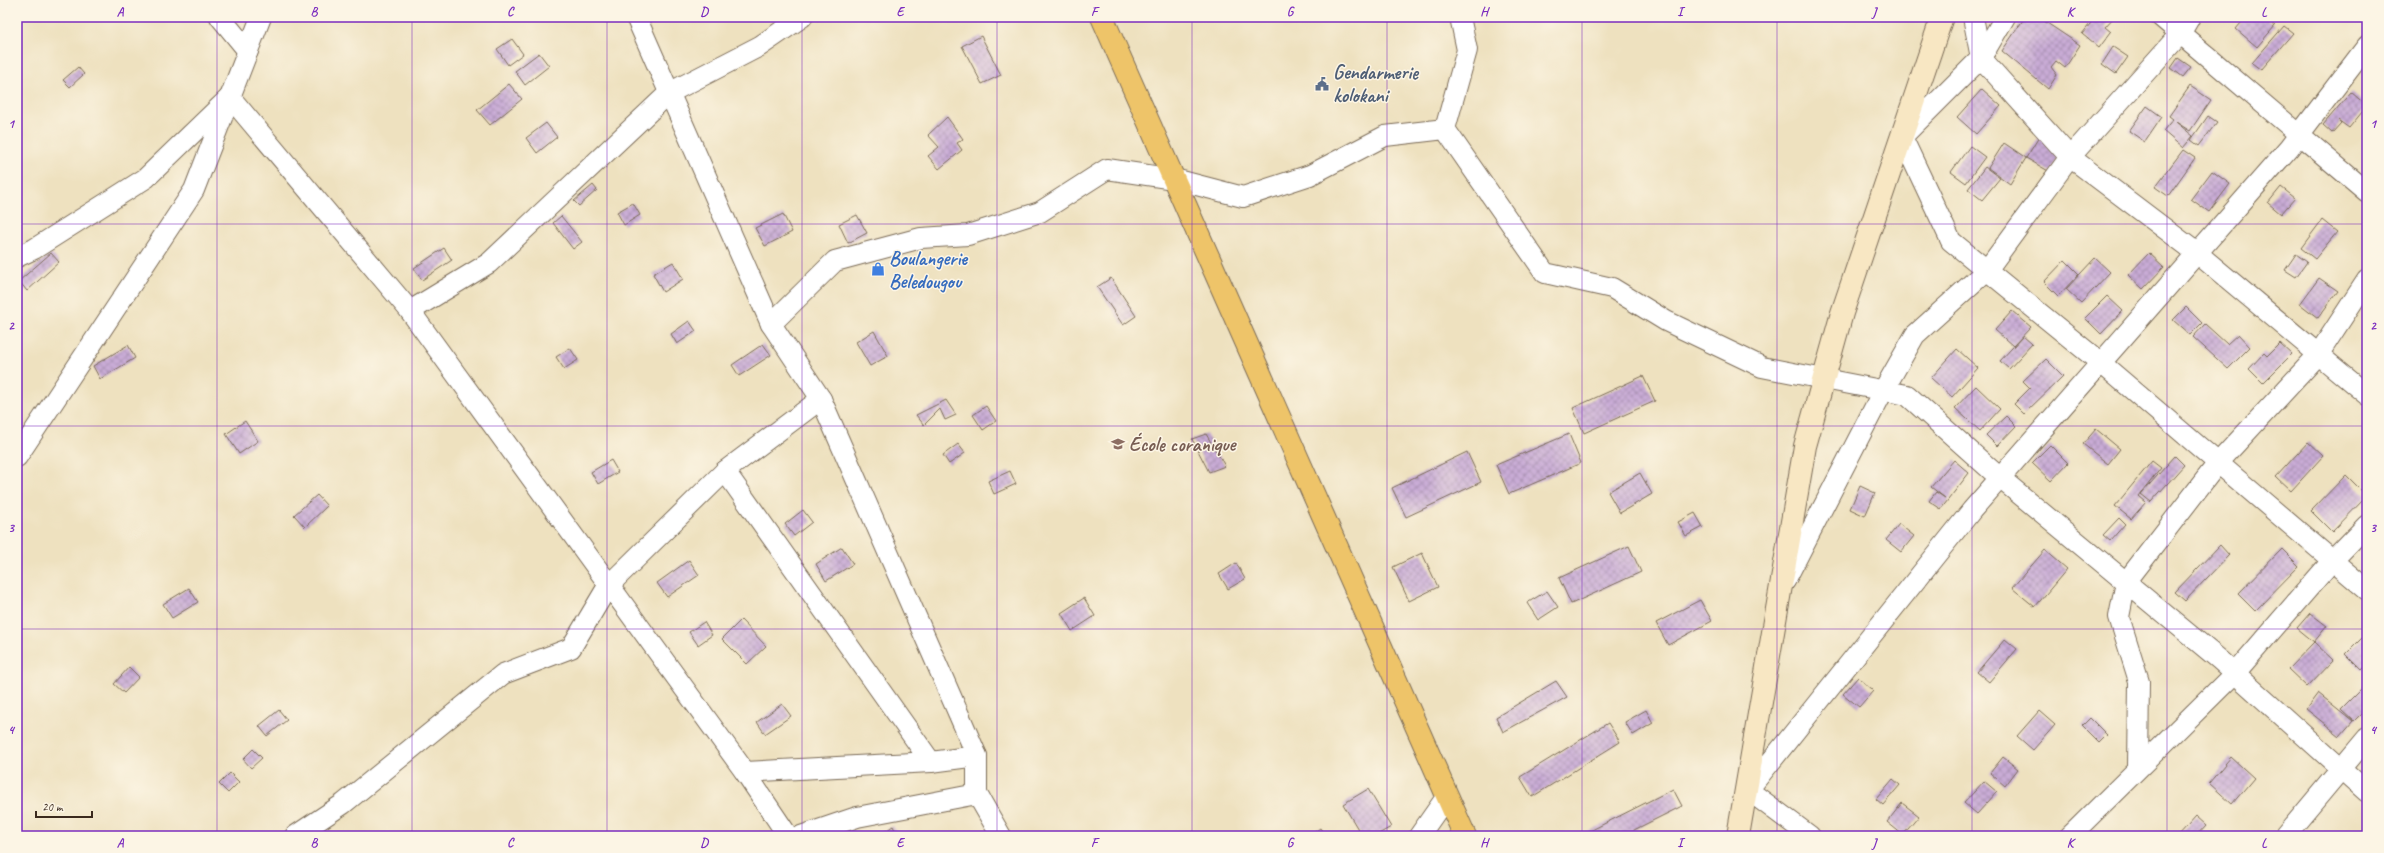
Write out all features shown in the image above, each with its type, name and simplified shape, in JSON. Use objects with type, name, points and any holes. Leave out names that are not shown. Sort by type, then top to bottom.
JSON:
[{"type":"highway","points":[[1102,17],[1465,836]]},
{"type":"main road","points":[[1738,836],[1748,790],[1805,446],[1842,313],[1942,17]]},
{"type":"street","points":[[220,17],[248,51]]},
{"type":"street","points":[[17,457],[194,190],[261,17]]},
{"type":"street","points":[[636,17],[771,324],[821,399],[978,756],[977,794],[1001,836]]},
{"type":"street","points":[[1445,129],[1467,50],[1460,17]]},
{"type":"street","points":[[1972,17],[1982,58],[2070,157],[2197,253],[2367,395]]},
{"type":"street","points":[[2004,17],[1982,58],[1902,138],[1951,241],[2101,364],[2367,590]]},
{"type":"street","points":[[2161,17],[2185,25],[2299,136],[2367,192]]},
{"type":"street","points":[[410,311],[489,263],[669,93],[760,46],[798,18]]},
{"type":"street","points":[[1780,591],[1884,391],[1915,335],[1987,270],[2070,157],[2185,25]]},
{"type":"street","points":[[1810,836],[1748,790],[2000,478],[2299,136],[2367,46]]},
{"type":"street","points":[[17,257],[34,249],[146,178],[230,97]]},
{"type":"street","points":[[230,97],[410,311],[608,586],[745,772],[788,836]]},
{"type":"street","points":[[771,324],[835,261],[921,238],[968,235],[1040,212],[1107,169],[1174,179],[1243,197],[1310,176],[1385,136],[1445,129]]},
{"type":"street","points":[[1445,129],[1545,272],[1612,288],[1666,321],[1762,367],[1907,395],[2000,478],[2235,673],[2367,792]]},
{"type":"street","points":[[2138,768],[2139,681],[2119,617],[2126,582],[2218,463],[2318,355],[2367,280]]},
{"type":"street","points":[[295,836],[343,804],[503,674],[571,648],[608,586],[725,471],[821,399]]},
{"type":"street","points":[[725,471],[931,762]]},
{"type":"street","points":[[2070,836],[2235,673],[2332,561],[2367,525]]},
{"type":"street","points":[[2285,836],[2367,738]]},
{"type":"street","points":[[745,772],[931,762],[978,756]]},
{"type":"street","points":[[801,836],[857,817],[977,794]]},
{"type":"street","points":[[1419,836],[1447,796]]},
{"type":"building","points":[[2025,17],[2038,17],[2080,45],[2065,68],[2056,61],[2051,67],[2057,75],[2048,89],[2002,51]]},
{"type":"building","points":[[2093,17],[2114,17],[2105,27],[2111,32],[2099,48],[2082,34],[2094,19]]},
{"type":"building","points":[[2246,17],[2264,17],[2275,26],[2257,47],[2236,29]]},
{"type":"building","points":[[2284,26],[2293,33],[2261,70],[2252,63]]},
{"type":"building","points":[[981,36],[1001,75],[982,84],[962,46]]},
{"type":"building","points":[[512,39],[523,54],[508,65],[497,49]]},
{"type":"building","points":[[2113,47],[2128,57],[2116,74],[2102,64]]},
{"type":"building","points":[[539,53],[549,66],[525,85],[515,71]]},
{"type":"building","points":[[2178,58],[2191,67],[2183,77],[2171,68]]},
{"type":"building","points":[[78,67],[84,74],[70,87],[63,80]]},
{"type":"building","points":[[509,84],[522,99],[490,125],[477,110]]},
{"type":"building","points":[[2190,86],[2211,100],[2190,131],[2176,122],[2193,136],[2183,148],[2163,131],[2173,119],[2169,116]]},
{"type":"building","points":[[1982,89],[2001,106],[1976,134],[1957,117]]},
{"type":"building","points":[[2351,92],[2367,106],[2349,128],[2338,120],[2341,123],[2332,133],[2323,125]]},
{"type":"building","points":[[2147,106],[2162,117],[2145,142],[2129,131]]},
{"type":"building","points":[[2208,116],[2217,122],[2199,146],[2191,140]]},
{"type":"building","points":[[947,117],[963,139],[957,143],[962,150],[939,169],[928,156],[939,147],[928,135]]},
{"type":"building","points":[[546,123],[557,137],[537,153],[526,138]]},
{"type":"building","points":[[2039,137],[2063,151],[2050,172],[2026,158]]},
{"type":"building","points":[[2004,143],[2026,158],[2010,184],[1988,168]]},
{"type":"building","points":[[1970,146],[1985,157],[1966,183],[1951,172]]},
{"type":"building","points":[[2183,150],[2195,158],[2168,196],[2155,187]]},
{"type":"building","points":[[1985,167],[2000,178],[1982,200],[1968,189]]},
{"type":"building","points":[[2212,171],[2230,184],[2209,212],[2191,199]]},
{"type":"building","points":[[593,185],[597,190],[579,206],[574,201]]},
{"type":"building","points":[[2281,187],[2295,198],[2281,214],[2268,203]]},
{"type":"building","points":[[633,203],[640,215],[624,225],[617,212]]},
{"type":"building","points":[[783,214],[792,232],[765,246],[755,228]]},
{"type":"building","points":[[857,215],[867,233],[848,243],[839,224]]},
{"type":"building","points":[[561,216],[582,242],[573,249],[553,223]]},
{"type":"building","points":[[2322,220],[2337,232],[2315,259],[2301,248]]},
{"type":"building","points":[[444,248],[452,260],[422,280],[414,268]]},
{"type":"building","points":[[51,253],[59,262],[27,291],[19,281]]},
{"type":"building","points":[[2149,253],[2164,267],[2143,289],[2128,275]]},
{"type":"building","points":[[2296,254],[2307,262],[2296,277],[2285,270]]},
{"type":"building","points":[[2095,258],[2110,272],[2081,303],[2066,289]]},
{"type":"building","points":[[2065,260],[2079,274],[2058,296],[2044,282]]},
{"type":"building","points":[[673,262],[683,279],[663,292],[653,274]]},
{"type":"building","points":[[1111,278],[1136,316],[1123,325],[1097,287]]},
{"type":"building","points":[[2319,278],[2338,291],[2318,318],[2300,304]]},
{"type":"building","points":[[2107,296],[2123,311],[2101,334],[2085,318]]},
{"type":"building","points":[[2186,307],[2202,323],[2190,335],[2173,320]]},
{"type":"building","points":[[2012,311],[2031,327],[2013,346],[1995,330]]},
{"type":"building","points":[[689,321],[696,331],[677,344],[671,334]]},
{"type":"building","points":[[2205,324],[2227,344],[2238,334],[2250,347],[2228,369],[2193,337]]},
{"type":"building","points":[[874,331],[888,356],[870,366],[856,342]]},
{"type":"building","points":[[2023,336],[2032,344],[2009,369],[2000,361]]},
{"type":"building","points":[[2280,343],[2292,354],[2263,383],[2249,369],[2264,353],[2267,356]]},
{"type":"building","points":[[763,344],[771,355],[739,376],[732,365]]},
{"type":"building","points":[[128,345],[135,358],[100,379],[93,366]]},
{"type":"building","points":[[570,348],[578,360],[564,369],[556,357]]},
{"type":"building","points":[[1957,349],[1978,368],[1952,397],[1931,378]]},
{"type":"building","points":[[2046,359],[2063,376],[2024,414],[2014,404],[2030,388],[2023,381]]},
{"type":"building","points":[[1643,376],[1655,401],[1584,433],[1573,408]]},
{"type":"building","points":[[1976,386],[2000,409],[1980,431],[1955,408]]},
{"type":"building","points":[[946,400],[956,415],[945,420],[940,409],[924,425],[916,415]]},
{"type":"building","points":[[986,406],[996,421],[983,430],[973,415]]},
{"type":"building","points":[[2006,416],[2016,426],[1997,446],[1986,435]]},
{"type":"building","points":[[245,421],[258,441],[239,454],[226,434]]},
{"type":"building","points":[[2096,429],[2120,449],[2108,464],[2083,444]]},
{"type":"building","points":[[1206,434],[1225,466],[1209,472],[1192,439]]},
{"type":"building","points":[[1569,434],[1581,463],[1509,494],[1496,465]]},
{"type":"building","points":[[2308,442],[2323,456],[2291,491],[2276,477]]},
{"type":"building","points":[[958,444],[965,453],[949,464],[943,455]]},
{"type":"building","points":[[2050,445],[2068,463],[2051,481],[2032,463]]},
{"type":"building","points":[[1467,452],[1481,482],[1406,517],[1392,488]]},
{"type":"building","points":[[2175,456],[2184,465],[2151,502],[2141,494]]},
{"type":"building","points":[[611,460],[618,472],[598,484],[591,472]]},
{"type":"building","points":[[1954,460],[1969,473],[1941,509],[1929,501],[1936,492],[1945,498],[1931,487]]},
{"type":"building","points":[[2152,461],[2161,468],[2139,496],[2146,502],[2131,519],[2115,506]]},
{"type":"building","points":[[1010,471],[1016,484],[994,494],[988,481]]},
{"type":"building","points":[[1640,473],[1652,494],[1620,513],[1608,492]]},
{"type":"building","points":[[2346,475],[2367,496],[2332,532],[2311,511]]},
{"type":"building","points":[[1860,486],[1875,493],[1865,516],[1850,509]]},
{"type":"building","points":[[317,495],[327,506],[305,527],[294,515]]},
{"type":"building","points":[[803,510],[812,522],[794,536],[785,524]]},
{"type":"building","points":[[1695,513],[1703,527],[1686,536],[1678,522]]},
{"type":"building","points":[[2119,518],[2125,524],[2110,541],[2103,535]]},
{"type":"building","points":[[1899,524],[1914,536],[1901,552],[1886,540]]},
{"type":"building","points":[[2220,545],[2229,555],[2185,601],[2175,592]]},
{"type":"building","points":[[1629,546],[1641,572],[1571,604],[1559,578]]},
{"type":"building","points":[[842,547],[853,564],[826,581],[816,564]]},
{"type":"building","points":[[2282,549],[2299,566],[2255,611],[2238,594]]},
{"type":"building","points":[[2045,550],[2067,569],[2035,607],[2012,588]]},
{"type":"building","points":[[1422,553],[1438,587],[1409,601],[1393,567]]},
{"type":"building","points":[[689,560],[699,575],[667,597],[657,583]]},
{"type":"building","points":[[1236,563],[1245,579],[1228,589],[1219,574]]},
{"type":"building","points":[[189,588],[198,602],[172,618],[163,604]]},
{"type":"building","points":[[1547,591],[1558,607],[1538,620],[1527,603]]},
{"type":"building","points":[[1084,598],[1095,616],[1072,631],[1061,613]]},
{"type":"building","points":[[1700,600],[1712,621],[1668,645],[1656,623]]},
{"type":"building","points":[[2310,613],[2327,626],[2314,642],[2297,628]]},
{"type":"building","points":[[741,620],[766,646],[747,664],[722,639]]},
{"type":"building","points":[[704,622],[712,635],[698,645],[689,632]]},
{"type":"building","points":[[2367,633],[2367,665],[2362,670],[2346,654]]},
{"type":"building","points":[[2005,639],[2017,649],[1989,682],[1977,672]]},
{"type":"building","points":[[2314,642],[2333,660],[2307,687],[2288,669]]},
{"type":"building","points":[[129,667],[139,677],[124,693],[114,684]]},
{"type":"building","points":[[1858,677],[1873,691],[1859,707],[1843,694]]},
{"type":"building","points":[[1556,681],[1567,697],[1503,732],[1496,717]]},
{"type":"building","points":[[2367,683],[2367,708],[2354,721],[2341,709]]},
{"type":"building","points":[[2318,693],[2353,721],[2340,736],[2306,709]]},
{"type":"building","points":[[782,704],[791,716],[765,734],[757,722]]},
{"type":"building","points":[[279,710],[287,720],[267,736],[259,726]]},
{"type":"building","points":[[1646,710],[1653,723],[1633,735],[1625,722]]},
{"type":"building","points":[[2039,711],[2055,725],[2033,750],[2017,736]]},
{"type":"building","points":[[2090,718],[2107,735],[2099,743],[2082,726]]},
{"type":"building","points":[[1608,723],[1620,742],[1532,797],[1520,777]]},
{"type":"building","points":[[253,749],[262,758],[251,768],[243,759]]},
{"type":"building","points":[[2003,757],[2018,769],[2005,786],[1990,773]]},
{"type":"building","points":[[2231,757],[2254,778],[2232,804],[2209,783]]},
{"type":"building","points":[[230,773],[239,782],[228,793],[219,784]]},
{"type":"building","points":[[1893,779],[1900,785],[1883,805],[1876,799]]},
{"type":"building","points":[[1984,781],[1997,792],[1977,814],[1964,803]]},
{"type":"building","points":[[1368,789],[1391,827],[1375,836],[1362,836],[1343,804]]},
{"type":"building","points":[[1673,789],[1682,806],[1622,836],[1580,836]]},
{"type":"building","points":[[1902,803],[1919,816],[1903,835],[1887,822]]},
{"type":"building","points":[[2196,816],[2206,825],[2196,836],[2178,836]]},
{"type":"building","points":[[893,826],[898,836],[878,836]]},
{"type":"building","points":[[1320,828],[1326,836],[1309,836]]},
{"type":"place","name":"Gendarmerie kolokani","points":[[1322,84]]},
{"type":"place","name":"Boulangerie Beledougou","points":[[878,269]]},
{"type":"place","name":"École coranique","points":[[1118,444]]}]
